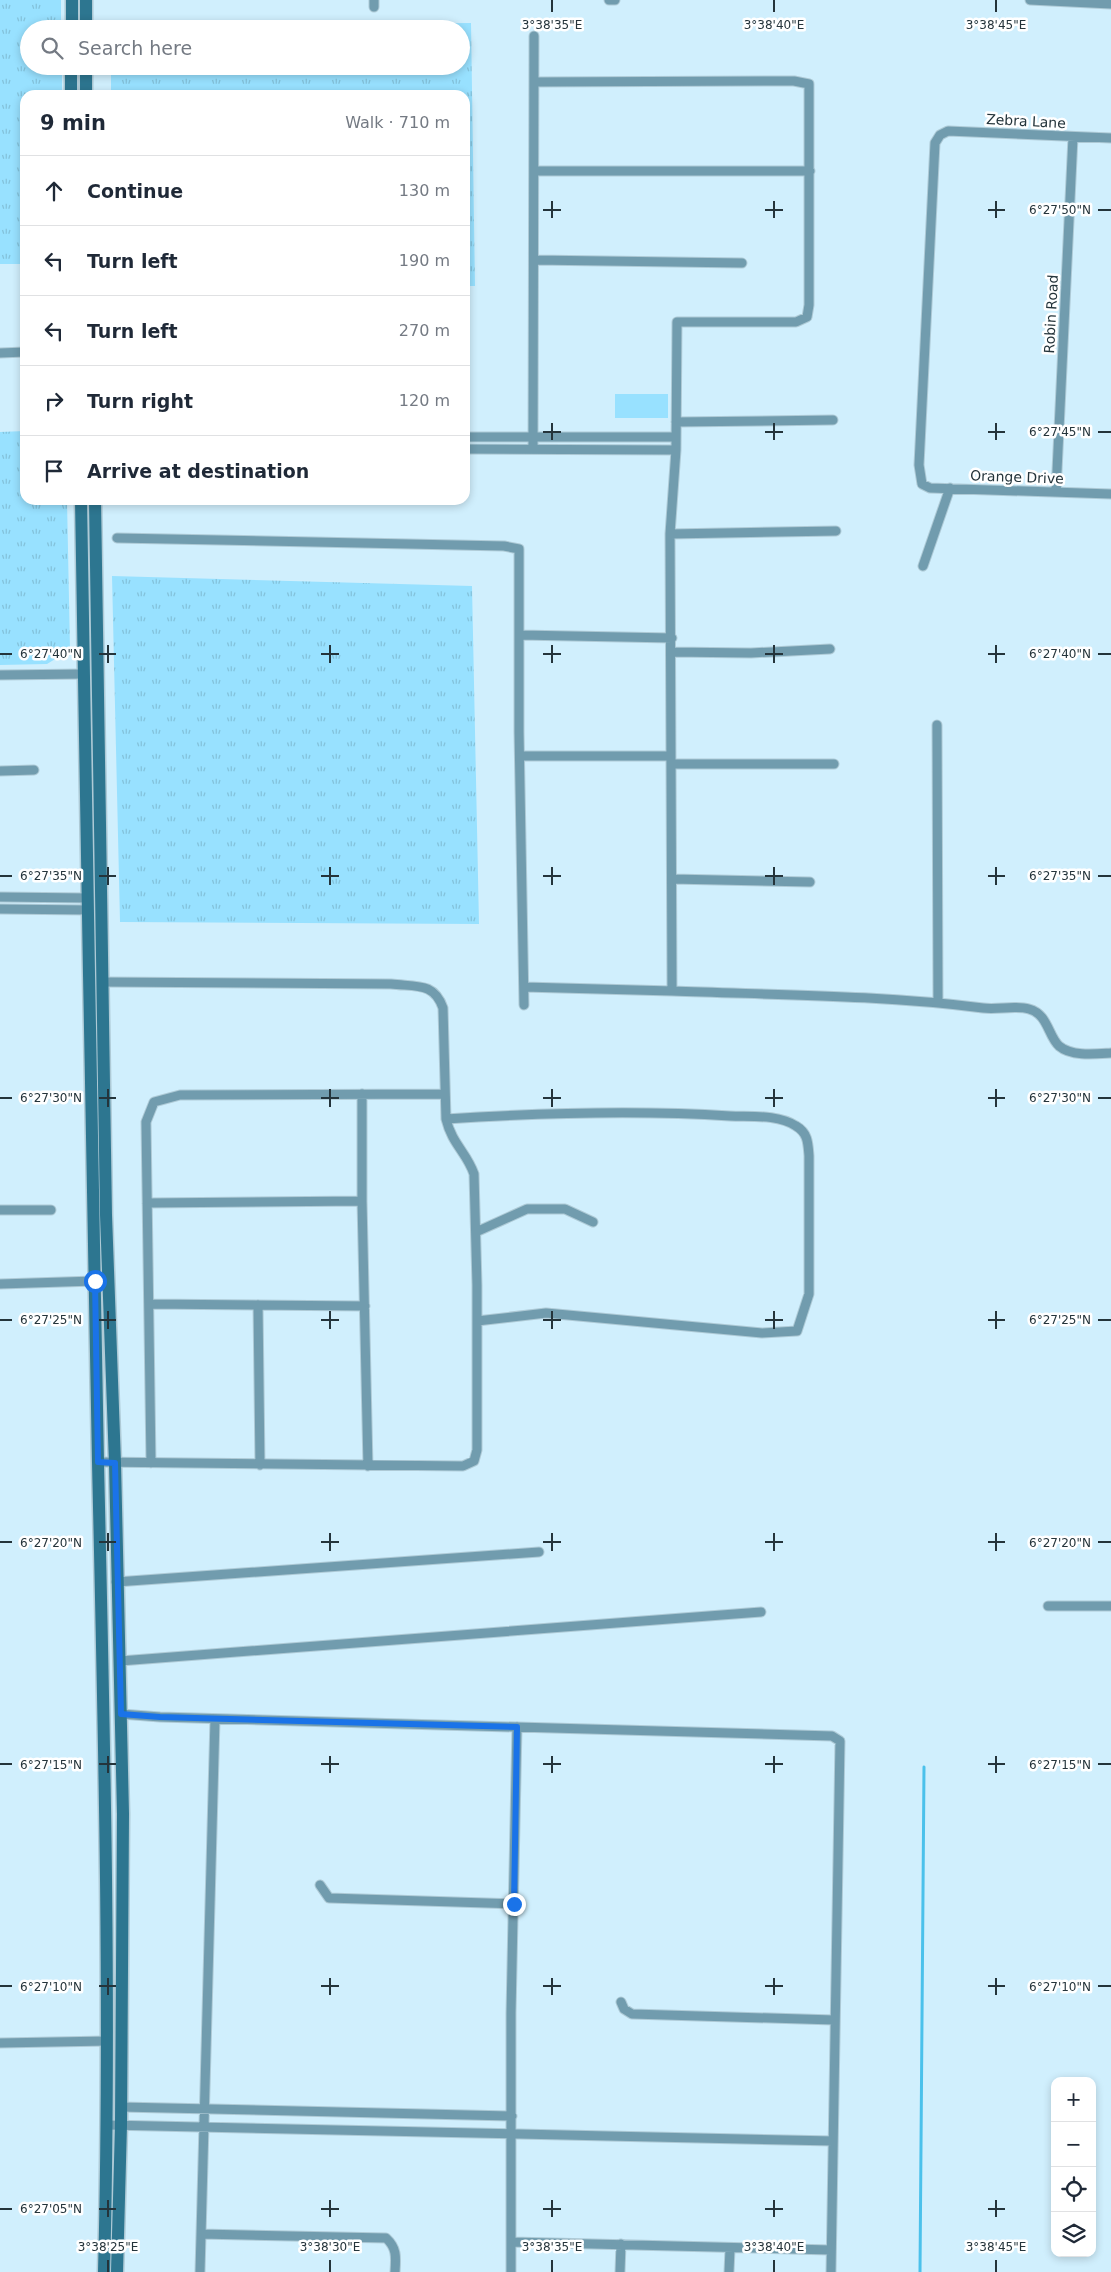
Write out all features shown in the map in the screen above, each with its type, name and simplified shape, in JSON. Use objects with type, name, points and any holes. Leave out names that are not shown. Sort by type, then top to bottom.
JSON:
[{"type":"street","points":[[72,0],[72,20]]},
{"type":"street","points":[[86,0],[86,20]]},
{"type":"street","points":[[609,0],[615,0]]},
{"type":"street","points":[[1030,0],[1111,4]]},
{"type":"street","points":[[533,449],[535,260],[534,36]]},
{"type":"street","points":[[71,90],[72,75]]},
{"type":"street","points":[[86,75],[86,90]]},
{"type":"street","points":[[534,82],[794,82],[809,84],[809,305],[807,317],[796,322],[678,322],[676,450],[670,534],[672,638],[672,991]]},
{"type":"street","name":"Zebra Lane","points":[[922,484],[919,465],[935,143],[940,135],[948,131],[1111,138]]},
{"type":"street","name":"Robin Road","points":[[1056,492],[1073,137]]},
{"type":"street","points":[[534,172],[810,172]]},
{"type":"street","points":[[535,260],[742,263]]},
{"type":"street","points":[[0,353],[20,352]]},
{"type":"street","points":[[676,422],[833,420]]},
{"type":"street","points":[[470,437],[676,437]]},
{"type":"street","points":[[470,449],[676,450]]},
{"type":"street","name":"Orange Drive","points":[[922,484],[930,488],[1111,494]]},
{"type":"street","points":[[923,566],[950,488]]},
{"type":"street","points":[[81,505],[87,904],[104,1682],[108,2125],[104,2272]]},
{"type":"street","points":[[95,505],[106,1215],[115,1463],[116,1582],[121,1714],[122,2125],[117,2272]]},
{"type":"street","points":[[670,534],[836,532]]},
{"type":"street","points":[[118,538],[504,546],[519,549],[524,1005]]},
{"type":"street","points":[[520,635],[672,638]]},
{"type":"street","points":[[672,652],[751,653],[830,648]]},
{"type":"street","points":[[0,675],[84,674]]},
{"type":"street","points":[[937,725],[938,1002]]},
{"type":"street","points":[[520,756],[834,764]]},
{"type":"street","points":[[0,771],[34,770]]},
{"type":"street","points":[[86,828],[100,828]]},
{"type":"street","points":[[672,880],[810,882]]},
{"type":"street","points":[[0,897],[87,904]]},
{"type":"street","points":[[0,909],[87,904]]},
{"type":"street","points":[[98,1462],[463,1466],[474,1461],[477,1450],[474,1174],[472,1166],[449,1133],[446,1119],[443,1008],[438,995],[430,989],[392,984],[102,982]]},
{"type":"street","points":[[524,987],[938,1002],[993,1010],[1029,1009],[1045,1022],[1058,1045],[1063,1048],[1081,1053],[1111,1053]]},
{"type":"street","points":[[362,1094],[362,1201],[368,1466]]},
{"type":"street","points":[[151,1463],[146,1122],[154,1102],[180,1095],[444,1094]]},
{"type":"street","points":[[446,1119],[544,1113],[686,1113],[780,1119],[796,1126],[807,1136],[809,1156],[809,1294],[797,1331],[762,1333],[546,1313],[477,1322]]},
{"type":"street","points":[[147,1203],[362,1201]]},
{"type":"street","points":[[476,1232],[527,1209],[565,1209],[593,1222]]},
{"type":"street","points":[[0,1210],[51,1210]]},
{"type":"street","points":[[0,1284],[95,1281]]},
{"type":"street","points":[[149,1304],[365,1306]]},
{"type":"street","points":[[258,1305],[260,1465]]},
{"type":"street","points":[[116,1582],[539,1552]]},
{"type":"street","points":[[1048,1606],[1111,1606]]},
{"type":"street","points":[[120,1661],[761,1612]]},
{"type":"street","points":[[121,1714],[832,1736],[840,1741],[831,2272]]},
{"type":"street","points":[[200,2272],[215,1718]]},
{"type":"street","points":[[511,2272],[517,1727]]},
{"type":"street","points":[[320,1885],[329,1898],[514,1904]]},
{"type":"street","points":[[621,2002],[624,2009],[632,2014],[834,2020]]},
{"type":"street","points":[[0,2043],[107,2041]]},
{"type":"street","points":[[122,2107],[512,2116]]},
{"type":"street","points":[[108,2125],[833,2140]]},
{"type":"street","points":[[201,2234],[386,2238],[393,2245],[396,2252],[395,2272]]},
{"type":"street","points":[[512,2242],[730,2249],[831,2250]]},
{"type":"street","points":[[620,2272],[621,2244]]},
{"type":"street","points":[[729,2272],[730,2249]]},
{"type":"green space","points":[[0,0],[61,0],[61,20],[20,20],[20,75],[62,75],[62,90],[20,90],[20,264],[0,264]]},
{"type":"green space","points":[[470,23],[475,286],[470,286],[470,90],[111,90],[111,75],[470,75]]},
{"type":"green space","points":[[615,394],[668,394],[668,418],[615,418]]},
{"type":"green space","points":[[20,431],[20,505],[67,505],[70,650],[47,664],[0,665],[0,432]]},
{"type":"green space","points":[[112,576],[472,586],[479,924],[120,922]]},
{"type":"waterway","points":[[920,2272],[924,1767]]},
{"type":"route","points":[[95,1281],[98,1462],[115,1463],[116,1582],[121,1714],[160,1717],[517,1727],[514,1904]]}]
